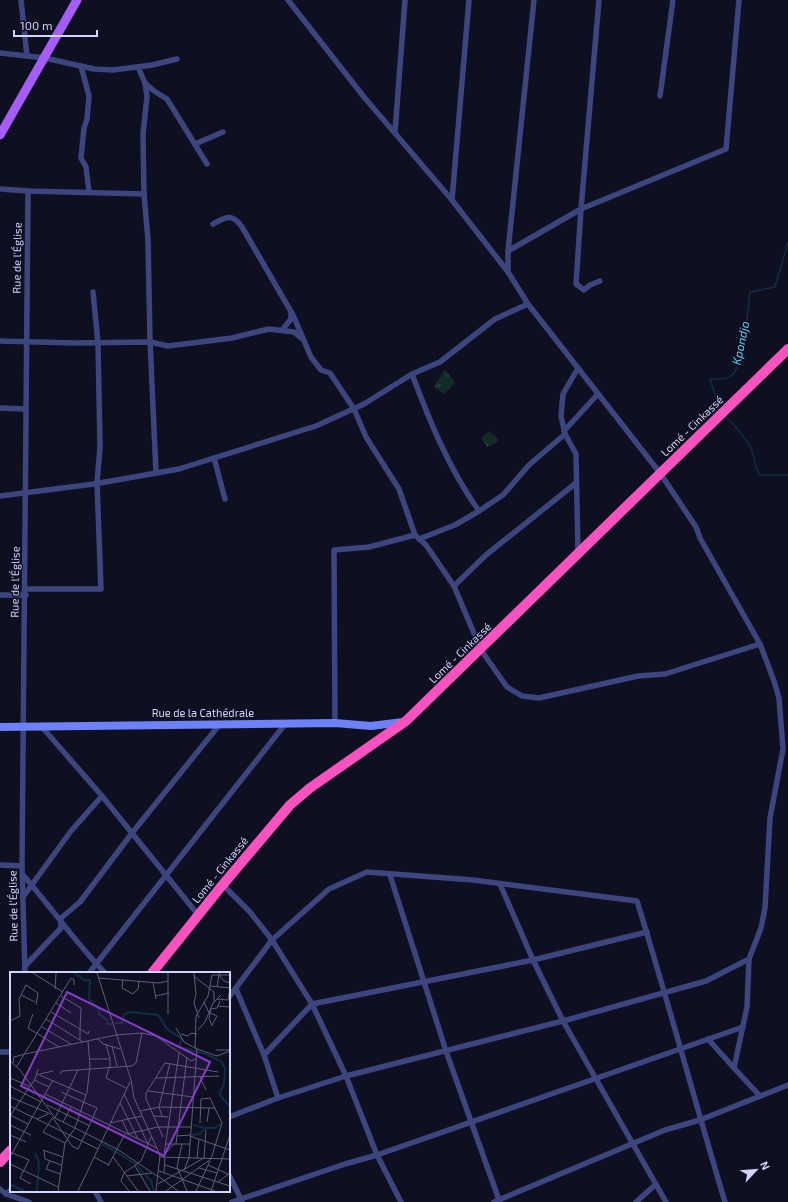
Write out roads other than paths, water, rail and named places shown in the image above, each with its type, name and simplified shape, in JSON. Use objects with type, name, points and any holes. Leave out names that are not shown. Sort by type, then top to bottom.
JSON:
[{"type":"highway","name":"Lomé - Cinkassé","points":[[153,972],[223,885],[299,797],[406,721],[481,650],[578,553],[788,349]]},
{"type":"highway","points":[[0,1162],[10,1151]]},
{"type":"main road","points":[[0,135],[77,0]]},
{"type":"street","points":[[21,0],[26,56]]},
{"type":"street","points":[[288,0],[364,98],[395,132],[452,200],[508,272],[528,304],[660,473],[696,527],[700,538],[760,644],[779,698],[783,749],[770,818],[765,908],[761,928],[749,959],[747,1007],[734,1068]]},
{"type":"street","points":[[395,132],[404,0]]},
{"type":"street","points":[[452,200],[468,0]]},
{"type":"street","points":[[508,272],[508,251],[534,0]]},
{"type":"street","points":[[600,0],[581,209],[576,284],[584,290],[590,284],[600,281]]},
{"type":"street","points":[[660,96],[673,0]]},
{"type":"street","points":[[508,251],[581,209],[726,149],[740,0]]},
{"type":"street","points":[[0,53],[45,58],[81,66],[113,70],[138,67],[177,59]]},
{"type":"street","points":[[81,66],[89,96],[81,158],[86,167],[89,192]]},
{"type":"street","points":[[138,67],[145,83],[147,96],[143,135],[144,194],[148,240],[150,342],[156,473]]},
{"type":"street","points":[[145,83],[154,91],[168,99],[207,164]]},
{"type":"street","points":[[195,144],[224,132]]},
{"type":"street","points":[[0,189],[144,194]]},
{"type":"street","name":"Rue de l'Église","points":[[25,972],[22,866],[27,493],[26,343],[28,191]]},
{"type":"street","points":[[212,224],[226,216],[231,216],[237,220],[291,311],[311,357],[321,370],[330,373],[354,409],[366,437],[399,489],[417,537],[426,546],[454,586],[481,650],[507,687],[522,696],[539,698],[638,676],[665,674],[760,644]]},
{"type":"street","points":[[0,595],[25,592],[101,589],[97,483],[100,446],[98,343],[93,292]]},
{"type":"street","points":[[0,496],[97,483],[179,469],[316,426],[354,409],[386,392],[412,374],[440,362],[494,320],[528,304]]},
{"type":"street","points":[[283,329],[291,319],[291,311]]},
{"type":"street","points":[[0,341],[26,343],[150,342],[168,346],[225,339],[269,329],[283,329],[294,332],[304,340]]},
{"type":"street","points":[[578,368],[563,394],[561,416],[565,432],[576,454],[578,553]]},
{"type":"street","points":[[412,374],[430,421],[458,479],[479,511]]},
{"type":"street","points":[[335,723],[334,550],[369,547],[417,537],[455,525],[479,511],[503,495],[529,465],[565,432],[598,394]]},
{"type":"street","points":[[0,408],[26,409]]},
{"type":"street","points":[[214,458],[225,499]]},
{"type":"street","points":[[454,586],[486,556],[576,483]]},
{"type":"street","name":"Rue de la Cathédrale","points":[[0,727],[286,723],[335,723],[371,726],[406,721]]},
{"type":"street","points":[[90,972],[286,723]]},
{"type":"street","points":[[25,966],[61,928],[61,918],[80,902],[132,833],[220,724]]},
{"type":"street","points":[[42,727],[102,796],[199,916]]},
{"type":"street","points":[[23,897],[71,832],[102,796]]},
{"type":"street","points":[[0,865],[22,866]]},
{"type":"street","points":[[230,996],[272,940],[329,889],[367,872],[390,875],[473,880],[637,902],[665,992],[700,1120],[725,1202]]},
{"type":"street","points":[[23,874],[60,923],[77,940],[85,952],[104,972]]},
{"type":"street","points":[[390,875],[446,1051],[472,1121],[496,1201],[666,1130],[700,1120],[788,1085]]},
{"type":"street","points":[[500,884],[533,960],[563,1021],[594,1078],[666,1202]]},
{"type":"street","points":[[223,885],[250,912],[272,940],[312,1004],[346,1076],[377,1155],[401,1202]]},
{"type":"street","points":[[264,1055],[312,1004],[533,960],[647,932]]},
{"type":"street","points":[[230,1117],[278,1098],[346,1076],[563,1021],[706,981],[749,959]]},
{"type":"street","points":[[236,989],[264,1055],[278,1098]]},
{"type":"street","points":[[232,1202],[242,1201],[345,1164],[377,1155],[743,1027]]},
{"type":"street","points":[[708,1039],[760,1096]]},
{"type":"street","points":[[230,1177],[242,1201]]},
{"type":"street","points":[[636,1202],[655,1185]]},
{"type":"street","points":[[0,1189],[29,1202]]},
{"type":"street","points":[[96,1192],[101,1202]]},
{"type":"waterway","name":"Kpondjo","points":[[720,410],[710,379],[723,379],[731,376],[737,368],[743,347],[750,292],[775,287],[788,242]]},
{"type":"waterway","name":"Kpondjo","points":[[725,416],[751,447],[756,469],[760,475],[788,475]]}]
